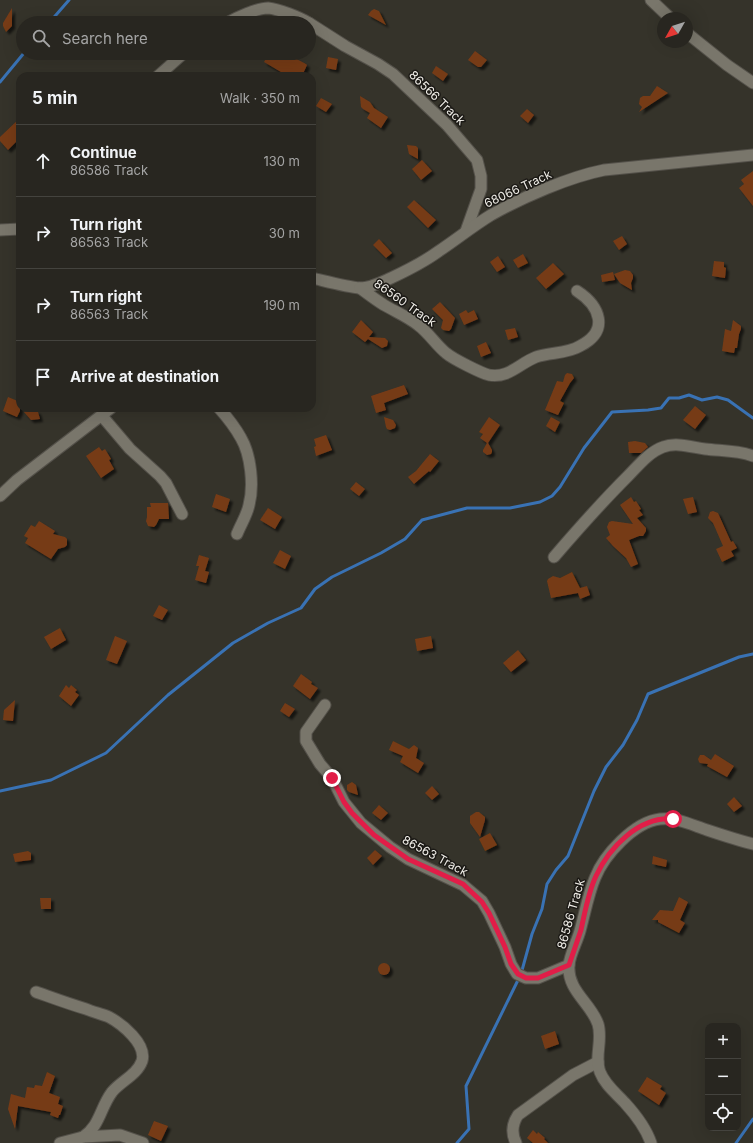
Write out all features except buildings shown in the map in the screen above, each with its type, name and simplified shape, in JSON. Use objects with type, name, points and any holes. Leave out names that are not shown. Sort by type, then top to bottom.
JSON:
[{"type":"street","points":[[651,0],[664,12]]},
{"type":"street","name":"86566 Track","points":[[239,16],[267,8],[292,16]]},
{"type":"street","name":"86566 Track","points":[[316,27],[394,74],[447,125],[478,160],[481,176],[481,189],[466,231]]},
{"type":"street","points":[[693,38],[727,65],[753,83]]},
{"type":"street","points":[[163,72],[176,60]]},
{"type":"street","name":"68066 Track","points":[[316,279],[360,288],[379,284],[412,268],[438,252],[466,231],[514,203],[562,183],[591,173],[604,170],[753,155]]},
{"type":"street","points":[[0,230],[16,229]]},
{"type":"street","name":"86560 Track","points":[[360,288],[383,305],[420,327],[447,354],[463,364],[490,375],[504,375],[511,373],[530,359],[580,346],[594,336],[600,325],[596,308],[585,296],[577,291]]},
{"type":"street","points":[[0,496],[16,480],[106,412]]},
{"type":"street","points":[[222,412],[230,420],[242,438],[246,448],[251,474],[249,504],[237,534]]},
{"type":"street","points":[[102,416],[130,448],[160,476],[172,494],[182,514]]},
{"type":"street","points":[[554,557],[596,508],[654,452],[669,445],[733,451],[753,456]]},
{"type":"street","name":"86563 Track","points":[[325,705],[306,732],[306,741],[320,764],[332,778],[344,802],[361,823],[390,847],[408,859],[463,884],[482,902],[489,913],[505,947],[511,964],[518,974],[526,978],[538,978],[569,965]]},
{"type":"street","name":"86586 Track","points":[[651,1143],[639,1121],[604,1079],[599,1069],[598,1062],[600,1035],[598,1026],[592,1011],[576,992],[570,977],[569,965],[595,878],[602,864],[611,852],[635,829],[647,822],[657,819],[673,819],[753,844]]},
{"type":"street","points":[[36,992],[109,1017],[127,1030],[136,1039],[140,1046],[142,1056],[139,1066],[135,1072],[112,1092],[103,1106],[94,1129],[83,1138]]},
{"type":"street","points":[[516,1143],[512,1132],[514,1122],[518,1115],[573,1075],[598,1062]]},
{"type":"street","points":[[60,1143],[83,1138],[120,1135],[143,1143]]},
{"type":"waterway","points":[[55,16],[69,0]]},
{"type":"waterway","points":[[0,82],[18,60]]},
{"type":"waterway","points":[[0,791],[51,780],[106,753],[168,695],[233,643],[268,623],[301,608],[315,589],[332,577],[381,553],[405,539],[422,520],[467,508],[510,508],[540,502],[552,496],[560,487],[584,448],[612,412],[661,408],[669,398],[679,398],[689,395],[702,400],[717,397],[728,400],[753,418]]},
{"type":"waterway","points":[[457,1143],[469,1129],[466,1086],[521,974],[532,934],[542,909],[547,884],[568,856],[594,791],[606,767],[623,745],[637,720],[648,694],[739,657],[753,654]]},
{"type":"waterway","points":[[736,1143],[753,1119]]},
{"type":"route","points":[[332,778],[344,802],[352,813],[374,835],[408,859],[463,884],[482,902],[489,913],[505,947],[506,954],[511,964],[518,974],[526,978],[538,978],[569,965],[595,878],[602,864],[611,852],[635,829],[647,822],[664,818],[673,819]]}]
